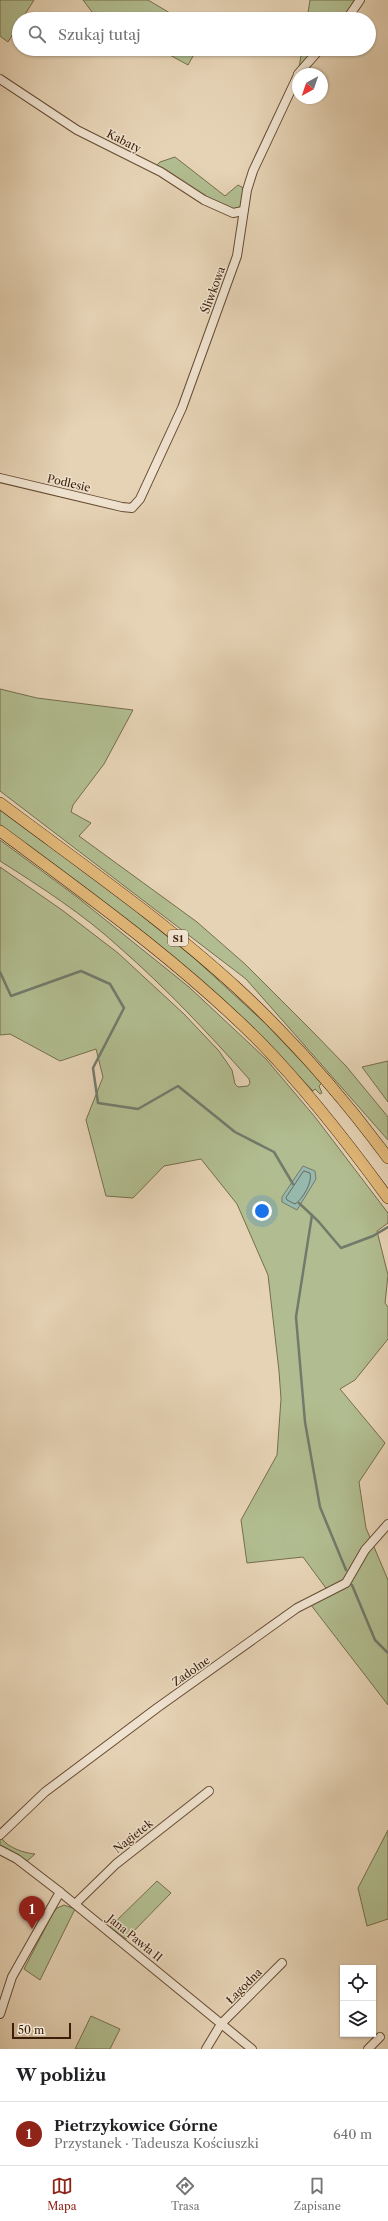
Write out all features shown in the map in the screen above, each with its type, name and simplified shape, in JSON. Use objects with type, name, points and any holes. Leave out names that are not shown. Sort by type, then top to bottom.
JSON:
[{"type":"highway","name":"S1","points":[[0,803],[136,905],[213,968],[272,1021],[337,1093],[388,1158]]},
{"type":"highway","name":"S1","points":[[0,831],[136,933],[192,979],[258,1041],[320,1108],[388,1198]]},
{"type":"street","points":[[352,12],[360,0]]},
{"type":"street","name":"Śliwkowa","points":[[303,68],[314,56]]},
{"type":"street","name":"Kabaty","points":[[0,79],[77,130],[161,172],[204,200],[233,213],[243,211]]},
{"type":"street","name":"Śliwkowa","points":[[132,508],[140,499],[182,408],[237,256],[243,211],[253,171],[292,87]]},
{"type":"street","name":"Podlesie","points":[[0,478],[132,508]]},
{"type":"street","name":"Zadolne","points":[[0,1835],[45,1792],[157,1708],[297,1608],[346,1583],[365,1550],[388,1524]]},
{"type":"street","name":"Nagietek","points":[[76,1904],[116,1864],[209,1791]]},
{"type":"street","name":"Jana Pawła II","points":[[0,1850],[17,1859],[76,1904],[252,2049]]},
{"type":"street","points":[[0,2014],[12,1977],[60,1892]]},
{"type":"street","name":"Łagodna","points":[[206,2049],[221,2024],[282,1963]]},
{"type":"street","points":[[368,2049],[380,2037]]},
{"type":"green space","points":[[0,0],[34,0],[26,12],[12,12],[12,35],[8,42],[0,36]]},
{"type":"green space","points":[[83,0],[148,0],[168,12],[92,12]]},
{"type":"green space","points":[[310,0],[360,0],[352,12],[308,12]]},
{"type":"green space","points":[[172,56],[193,56],[188,65]]},
{"type":"green space","points":[[301,56],[314,56],[303,68],[299,68]]},
{"type":"green space","points":[[175,157],[225,196],[238,185],[247,190],[243,211],[233,213],[154,168],[160,162]]},
{"type":"green space","points":[[0,689],[37,698],[133,710],[104,764],[73,805],[71,812],[91,823],[79,836],[197,922],[245,964],[346,1066],[388,1117],[388,1140],[246,979],[0,791]]},
{"type":"green space","points":[[0,809],[141,915],[194,958],[266,1024],[322,1083],[319,1086],[322,1093],[320,1094],[315,1089],[313,1091],[277,1053],[109,906],[0,825]]},
{"type":"green space","points":[[0,840],[77,897],[189,987],[266,1059],[315,1117],[388,1213],[388,1223],[377,1231],[388,1275],[385,1303],[388,1307],[388,1339],[355,1380],[340,1389],[385,1443],[359,1482],[366,1528],[388,1580],[388,1705],[311,1605],[331,1595],[303,1557],[247,1563],[241,1520],[277,1455],[281,1399],[268,1275],[237,1204],[201,1159],[164,1166],[133,1198],[106,1196],[86,1120],[103,1077],[96,1049],[60,1061],[10,1034],[0,1035],[0,867],[62,910],[118,953],[184,1014],[219,1051],[232,1070],[235,1084],[238,1087],[248,1086],[250,1083],[249,1079],[170,995],[105,935],[61,901],[0,861]]},
{"type":"green space","points":[[388,1061],[388,1102],[362,1067]]},
{"type":"green space","points":[[388,1830],[388,1919],[367,1926],[358,1888]]},
{"type":"green space","points":[[3,1835],[2,1839],[13,1847],[35,1854],[27,1861],[0,1845],[0,1838]]},
{"type":"green space","points":[[157,1881],[171,1893],[126,1939],[110,1927]]},
{"type":"green space","points":[[64,1905],[75,1909],[40,1980],[24,1969],[53,1913],[57,1908]]},
{"type":"green space","points":[[91,2016],[120,2029],[110,2049],[75,2049]]},
{"type":"water","points":[[303,1166],[315,1171],[316,1179],[297,1210],[282,1202],[282,1197]]},
{"type":"waterway","points":[[0,972],[11,996],[81,971],[110,984],[124,1008],[93,1068],[98,1103],[138,1109],[178,1086],[235,1132],[274,1152],[293,1184]]},
{"type":"waterway","points":[[299,1203],[318,1221],[341,1248],[373,1236],[388,1227]]},
{"type":"waterway","points":[[312,1215],[296,1317],[305,1422],[320,1507],[346,1570]]},
{"type":"waterway","points":[[352,1585],[375,1640],[388,1653]]},
{"type":"place","name":"Pietrzykowice Górne","points":[[32,1929]]}]
